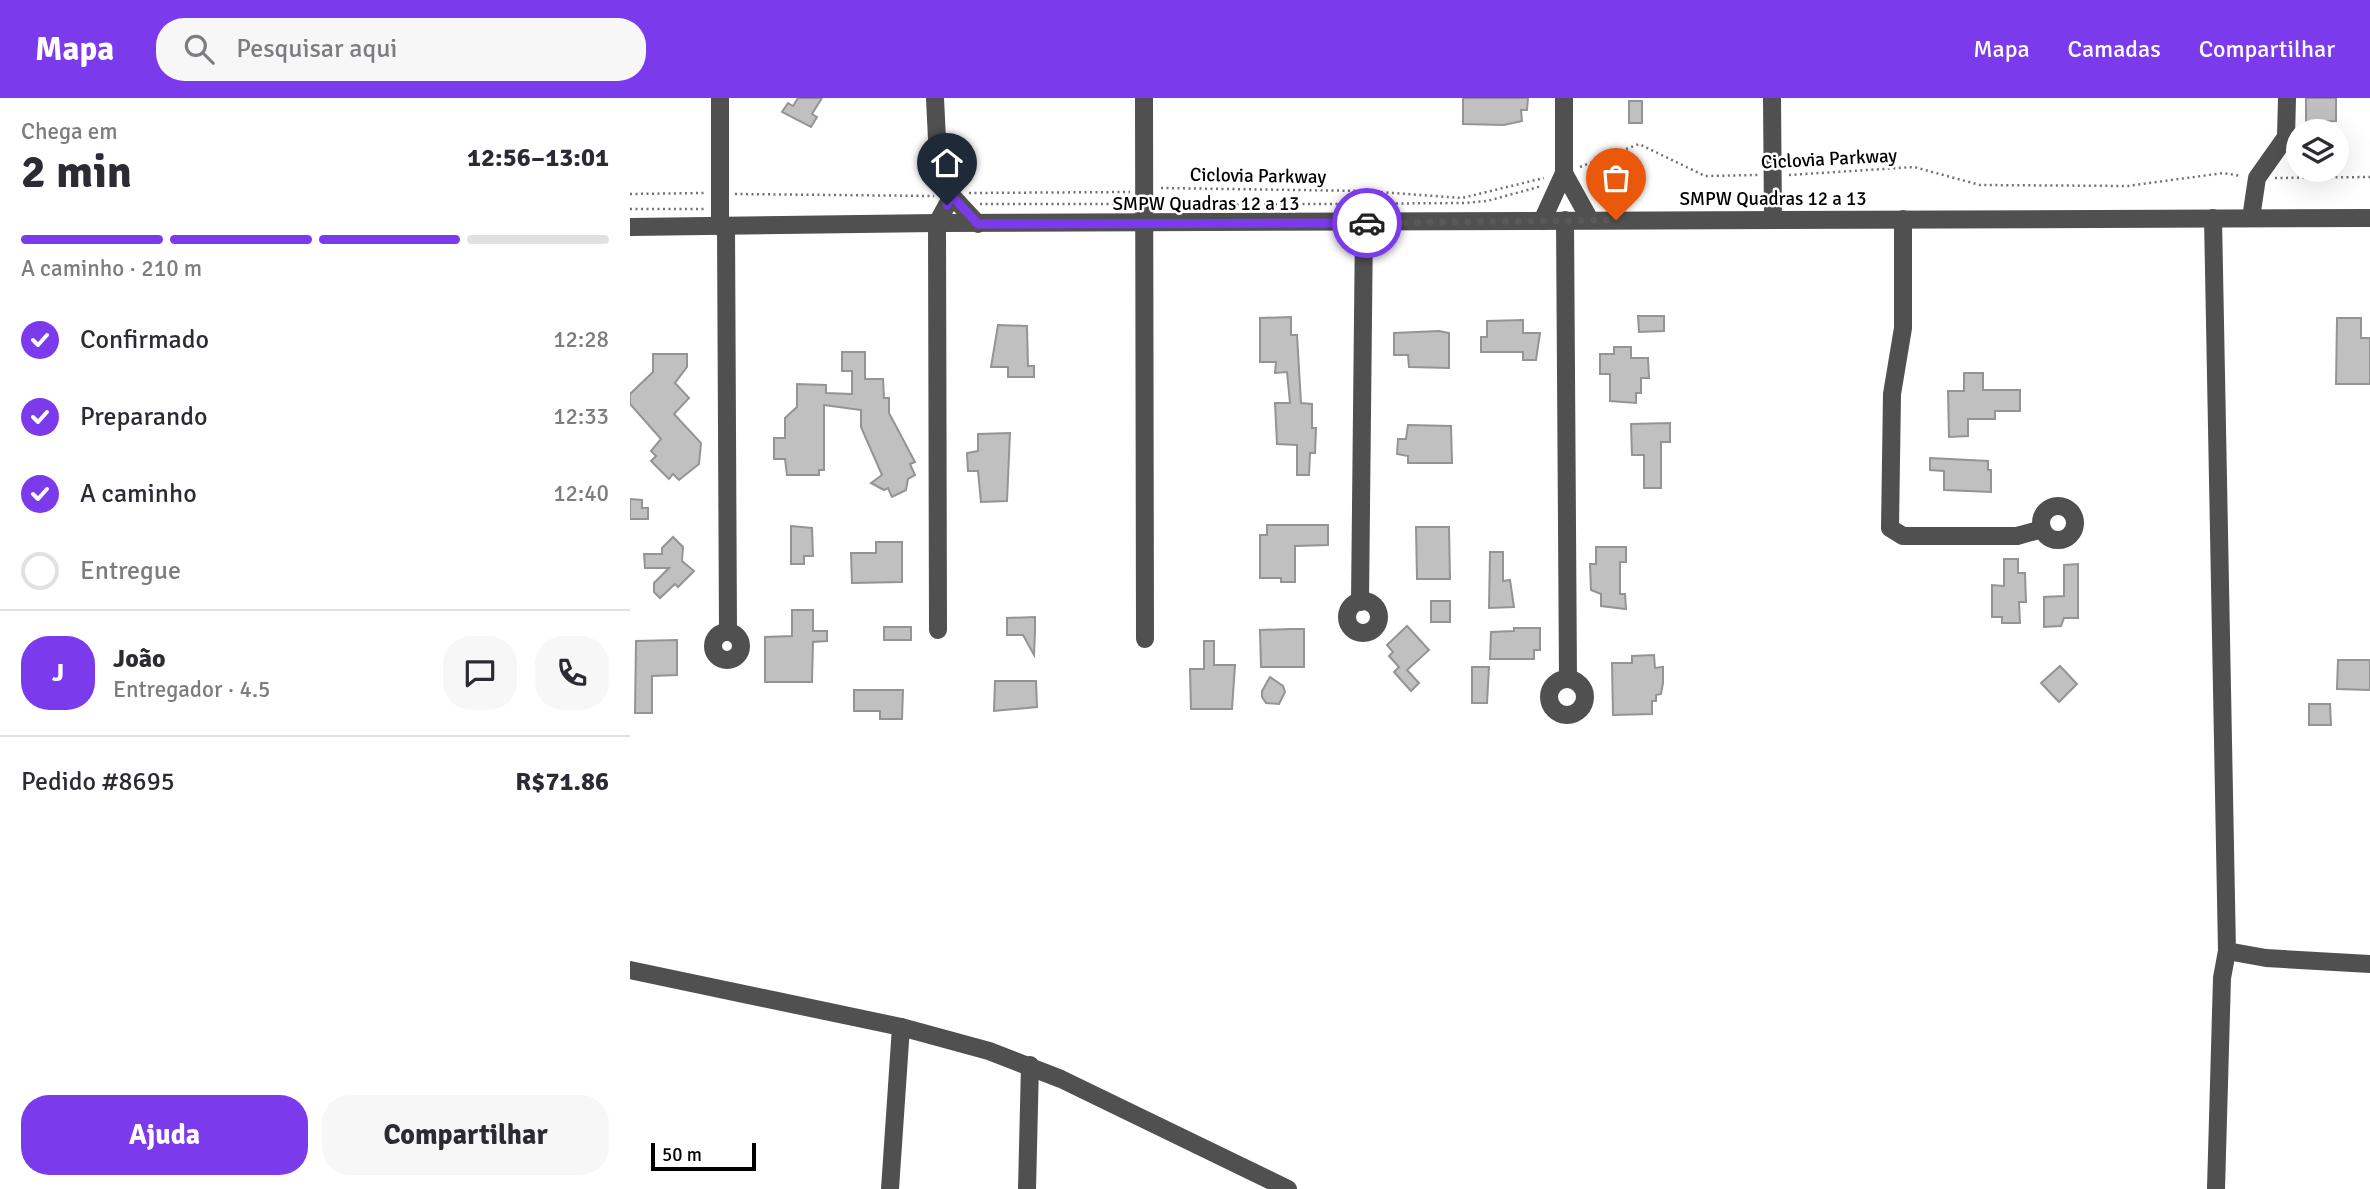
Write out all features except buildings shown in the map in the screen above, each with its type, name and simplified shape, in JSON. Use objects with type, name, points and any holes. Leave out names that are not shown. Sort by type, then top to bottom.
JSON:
[{"type":"street","points":[[720,98],[729,632]]},
{"type":"street","points":[[935,98],[936,152],[956,200],[978,224]]},
{"type":"street","points":[[1143,98],[1145,639]]},
{"type":"street","points":[[1542,221],[1562,177],[1563,98]]},
{"type":"street","points":[[1772,98],[1773,219]]},
{"type":"street","points":[[2251,218],[2257,178],[2286,137],[2287,98]]},
{"type":"street","points":[[1562,177],[1590,220]]},
{"type":"street","points":[[938,630],[937,223],[956,200]]},
{"type":"street","name":"SMPW Quadras 12 a 13","points":[[630,227],[722,214],[978,224],[1144,217],[1364,223],[2370,218]]},
{"type":"street","points":[[2213,218],[2227,951],[2222,978],[2216,1189]]},
{"type":"street","points":[[1903,219],[1903,328],[1892,394],[1891,528],[1903,536],[2017,536],[2042,528]]},
{"type":"street","points":[[1566,220],[1568,679]]},
{"type":"street","points":[[1360,602],[1364,223]]},
{"type":"street","points":[[2227,951],[2266,957],[2370,964]]},
{"type":"street","points":[[630,970],[901,1027],[1030,1065],[1288,1189]]},
{"type":"street","points":[[890,1189],[901,1027]]},
{"type":"street","points":[[1027,1189],[1030,1065]]},
{"type":"path","name":"Ciclovia Parkway","points":[[630,194],[722,214],[956,200],[973,192],[1366,191],[1462,198],[1562,177],[1639,144],[1705,176],[1914,167],[1980,185],[2128,186],[2223,173],[2257,178],[2370,177]]},
{"type":"path","points":[[956,200],[1134,204],[1144,217],[1165,206],[1249,202],[1476,202],[1562,177]]},
{"type":"path","points":[[630,208],[722,214]]},
{"type":"way so far","points":[[1367,223],[1616,220]]},
{"type":"route","points":[[947,205],[952,196],[978,224],[1367,223]]}]
